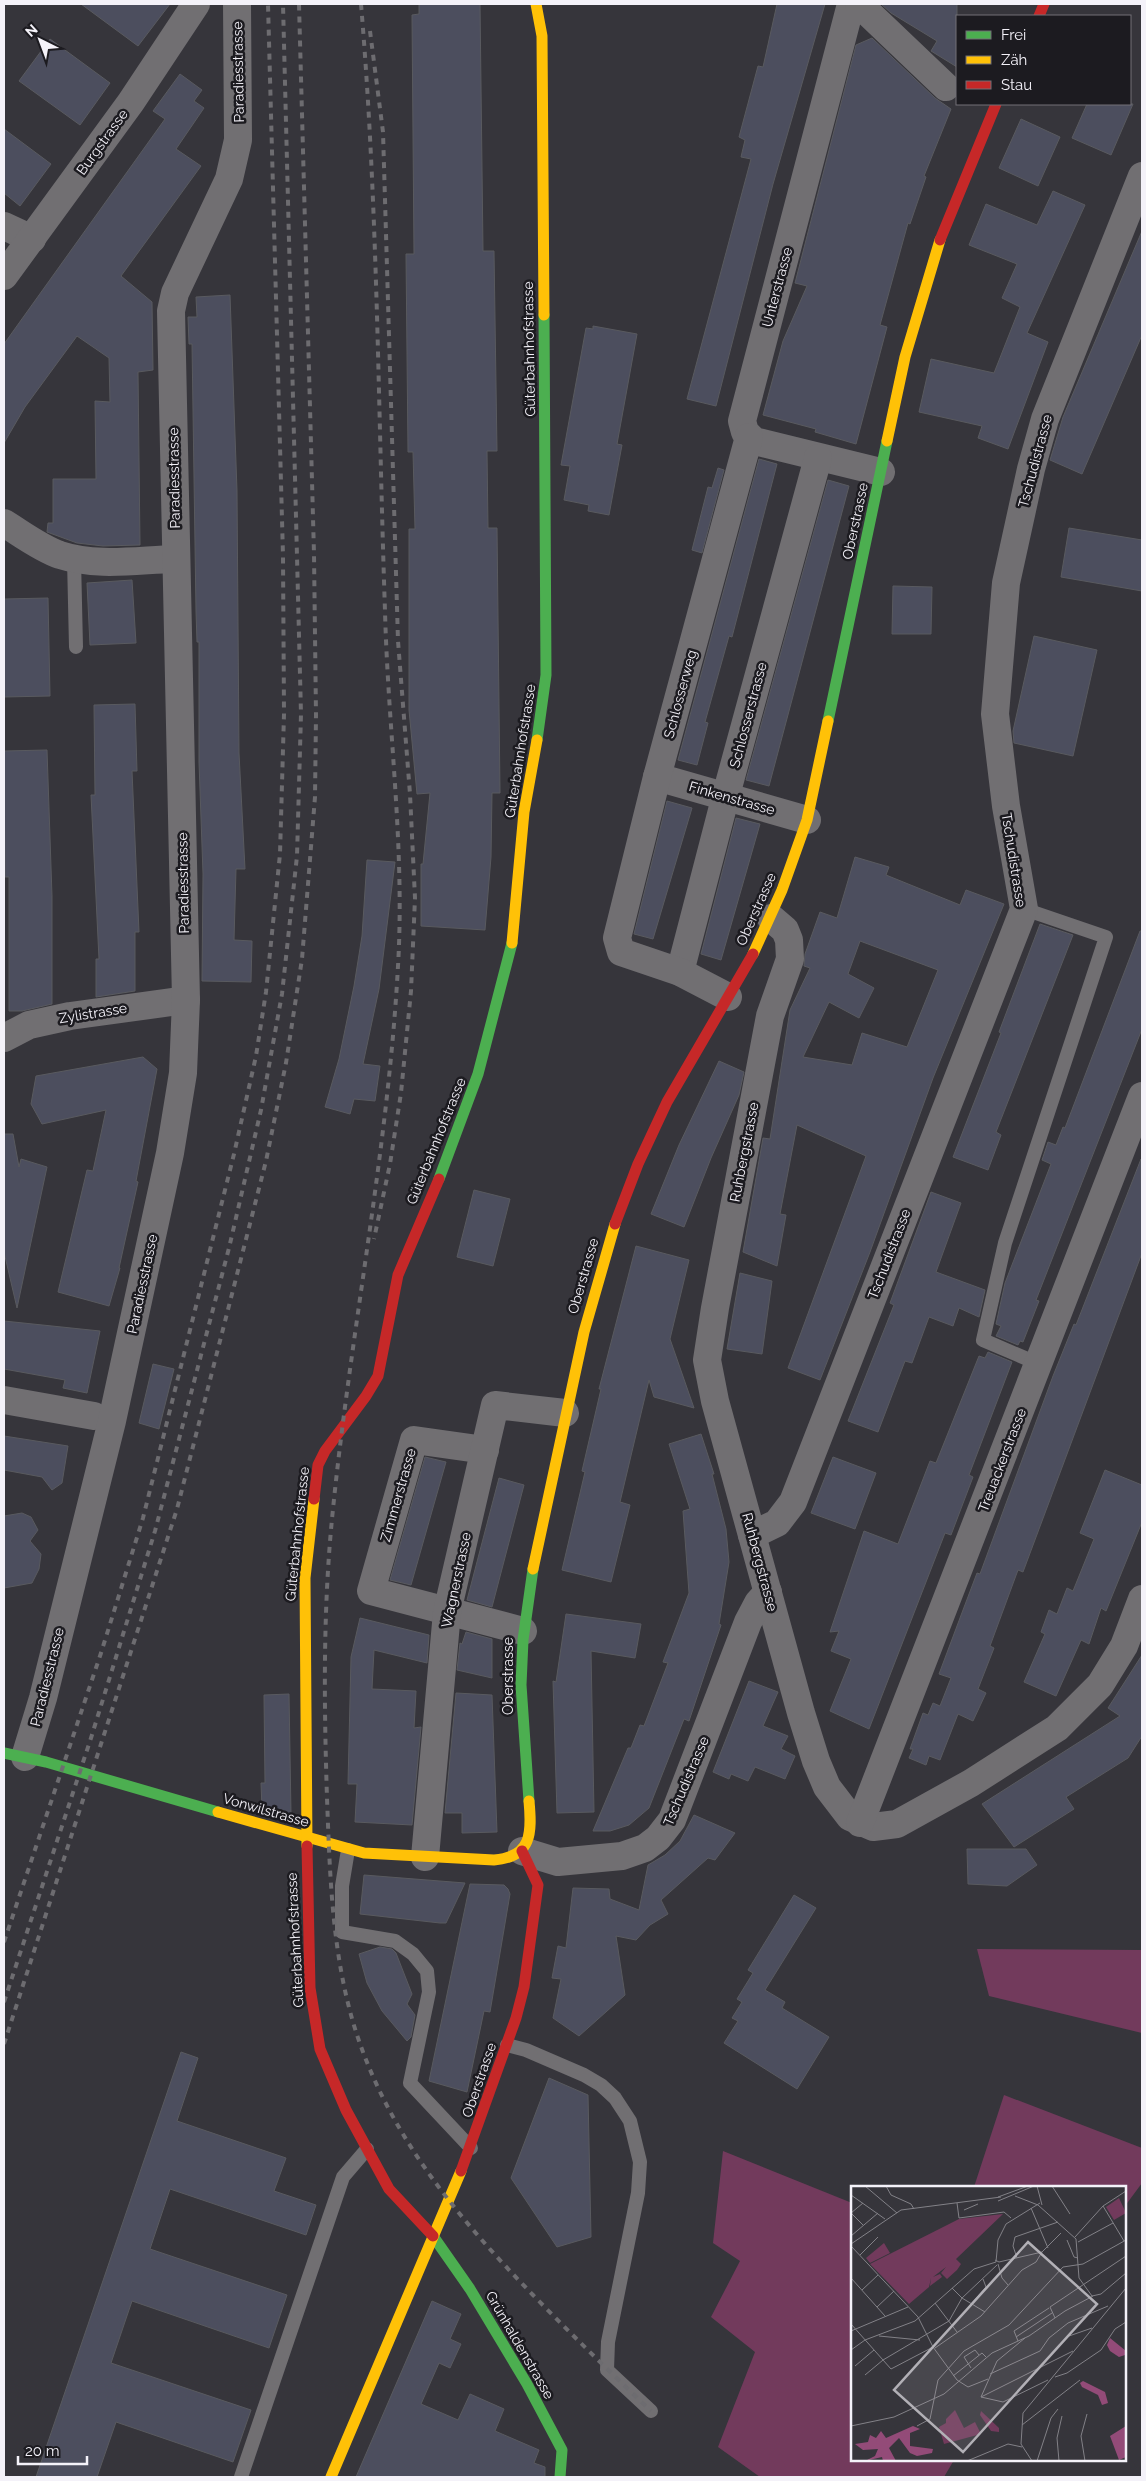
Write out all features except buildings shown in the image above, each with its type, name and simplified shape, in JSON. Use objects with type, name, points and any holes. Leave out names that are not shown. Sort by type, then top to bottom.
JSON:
[{"type":"street","name":"Burgstrasse","points":[[4,276],[131,102],[196,4]]},
{"type":"street","name":"Paradiesstrasse","points":[[14,1755],[42,1698],[112,1421],[168,1163],[183,1073],[186,1000],[175,559],[172,302],[235,160],[240,118],[237,4]]},
{"type":"street","name":"Güterbahnhofstrasse","points":[[433,2236],[389,2189],[346,2110],[320,2049],[310,1988],[304,1628],[305,1578],[321,1458],[366,1396],[378,1376],[398,1275],[451,1151],[469,1102],[488,1041],[512,942],[524,812],[542,715],[546,675],[542,36],[536,4]]},
{"type":"street","name":"Unterstrasse","points":[[749,437],[743,427],[744,415],[851,4]]},
{"type":"street","points":[[859,4],[946,87]]},
{"type":"street","name":"Oberstrasse","points":[[331,2477],[471,2148],[507,2046],[524,1987],[538,1885],[522,1851],[530,1836],[531,1820],[521,1701],[523,1630],[542,1523],[565,1413],[585,1323],[603,1258],[628,1183],[657,1120],[693,1054],[728,998],[771,918],[807,820],[905,357],[920,303],[954,203],[996,105]]},
{"type":"street","name":"Tschudistrasse","points":[[752,1535],[777,1522],[793,1502],[1024,909],[1006,806],[995,714],[1006,583],[1031,469],[1045,419],[1142,176]]},
{"type":"street","points":[[4,226],[32,239]]},
{"type":"street","points":[[749,437],[754,441],[818,458],[881,472]]},
{"type":"street","name":"Schlosserweg","points":[[680,972],[621,952],[617,938],[657,777],[749,437]]},
{"type":"street","name":"Schlosserstrasse","points":[[680,972],[818,458]]},
{"type":"street","points":[[4,522],[41,546],[74,559],[89,561],[175,559]]},
{"type":"street","name":"Finkenstrasse","points":[[657,777],[726,795],[807,820]]},
{"type":"street","name":"Ruhbergstrasse","points":[[771,918],[785,930],[789,940],[790,959],[770,1016],[714,1308],[707,1360],[715,1401],[816,1761],[827,1787],[839,1804],[850,1818],[860,1823]]},
{"type":"street","points":[[680,972],[728,998]]},
{"type":"street","name":"Zylistrasse","points":[[4,1038],[29,1025],[70,1016],[186,1000]]},
{"type":"street","name":"Treuackerstrasse","points":[[860,1823],[1142,1096]]},
{"type":"street","points":[[4,1400],[94,1416]]},
{"type":"street","name":"Wagnerstrasse","points":[[425,1857],[447,1612],[495,1405],[565,1413]]},
{"type":"street","name":"Zimmerstrasse","points":[[447,1612],[371,1591],[414,1440],[485,1450]]},
{"type":"street","name":"Tschudistrasse","points":[[522,1851],[558,1862],[622,1856],[645,1848],[658,1838],[672,1820],[748,1622],[758,1603],[768,1592]]},
{"type":"street","points":[[860,1823],[881,1827],[912,1817],[971,1783],[1057,1728],[1100,1685],[1124,1646],[1142,1599]]},
{"type":"street","points":[[447,1612],[523,1630]]},
{"type":"street","name":"Vonwilstrasse","points":[[14,1755],[51,1763],[348,1850],[364,1853],[425,1857],[509,1860],[522,1851]]},
{"type":"street","name":"Grünhaldenstrasse","points":[[433,2236],[470,2289],[527,2384],[562,2450],[560,2477]]},
{"type":"lane","points":[[74,559],[76,647]]},
{"type":"lane","points":[[1024,909],[1106,937],[1005,1243],[983,1340],[1039,1364]]},
{"type":"lane","points":[[348,1850],[342,1886],[342,1932],[396,1941],[412,1954],[427,1971],[428,1992],[410,2083],[471,2148]]},
{"type":"lane","points":[[507,2046],[526,2050],[601,2085],[615,2098],[630,2121],[640,2162],[638,2193],[608,2342],[607,2370],[650,2411]]},
{"type":"lane","points":[[240,2477],[343,2177],[367,2150]]},
{"type":"shaded area","points":[[977,1949],[1142,1950],[1142,2033],[989,1996]]},
{"type":"shaded area","points":[[1004,2095],[1142,2148],[1142,2183],[1126,2205],[1126,2186],[974,2186]]},
{"type":"shaded area","points":[[723,2151],[851,2203],[851,2461],[953,2461],[944,2477],[760,2477],[718,2447],[755,2352],[711,2317],[740,2261],[713,2243]]},
{"type":"railway","points":[[4,1942],[101,1653],[143,1518],[234,1154],[256,1056],[266,992],[280,854],[284,714],[283,556],[268,4]]},
{"type":"railway","points":[[4,2002],[91,1738],[155,1531],[229,1248],[261,1110],[282,994],[297,856],[301,714],[283,4]]},
{"type":"railway","points":[[4,2044],[177,1509],[266,1161],[286,1063],[302,959],[315,797],[316,715],[314,554],[299,4]]},
{"type":"railway","points":[[361,4],[371,156],[385,611],[398,833],[400,921],[393,1035],[386,1104],[348,1381],[329,1554],[325,1658],[325,1728],[329,1858],[337,1947],[349,2006],[371,2073],[388,2108],[430,2175],[479,2237],[533,2295],[651,2411]]},
{"type":"railway","points":[[370,31],[383,132],[398,641],[410,794],[415,898],[411,991],[401,1093],[390,1164],[374,1239]]},
{"type":"traffic: fast","points":[[537,740],[546,675],[544,315]]},
{"type":"traffic: fast","points":[[828,721],[887,441]]},
{"type":"traffic: fast","points":[[439,1179],[478,1074],[512,943]]},
{"type":"traffic: fast","points":[[529,1801],[521,1685],[523,1640],[533,1569]]},
{"type":"traffic: fast","points":[[4,1753],[46,1762],[218,1812]]},
{"type":"traffic: fast","points":[[433,2236],[470,2289],[527,2384],[562,2450],[560,2477]]},
{"type":"traffic: slow","points":[[536,4],[542,36],[544,315]]},
{"type":"traffic: slow","points":[[887,441],[905,357],[940,240]]},
{"type":"traffic: slow","points":[[753,954],[782,890],[807,820],[828,721]]},
{"type":"traffic: slow","points":[[512,943],[524,812],[537,740]]},
{"type":"traffic: slow","points":[[533,1569],[584,1332],[615,1224]]},
{"type":"traffic: slow","points":[[307,1846],[305,1578],[314,1499]]},
{"type":"traffic: slow","points":[[218,1812],[364,1853],[494,1860],[507,1858],[523,1848],[529,1833],[529,1801]]},
{"type":"traffic: slow","points":[[331,2477],[461,2171]]},
{"type":"traffic: jam","points":[[1039,15],[1044,4]]},
{"type":"traffic: jam","points":[[940,240],[996,105]]},
{"type":"traffic: jam","points":[[615,1224],[638,1164],[667,1102],[753,954]]},
{"type":"traffic: jam","points":[[314,1499],[318,1465],[325,1451],[366,1396],[378,1376],[398,1275],[439,1179]]},
{"type":"traffic: jam","points":[[307,1846],[310,1988],[320,2049],[346,2110],[389,2189],[433,2236]]},
{"type":"traffic: jam","points":[[461,2171],[516,2018],[524,1987],[538,1885],[522,1851]]}]
